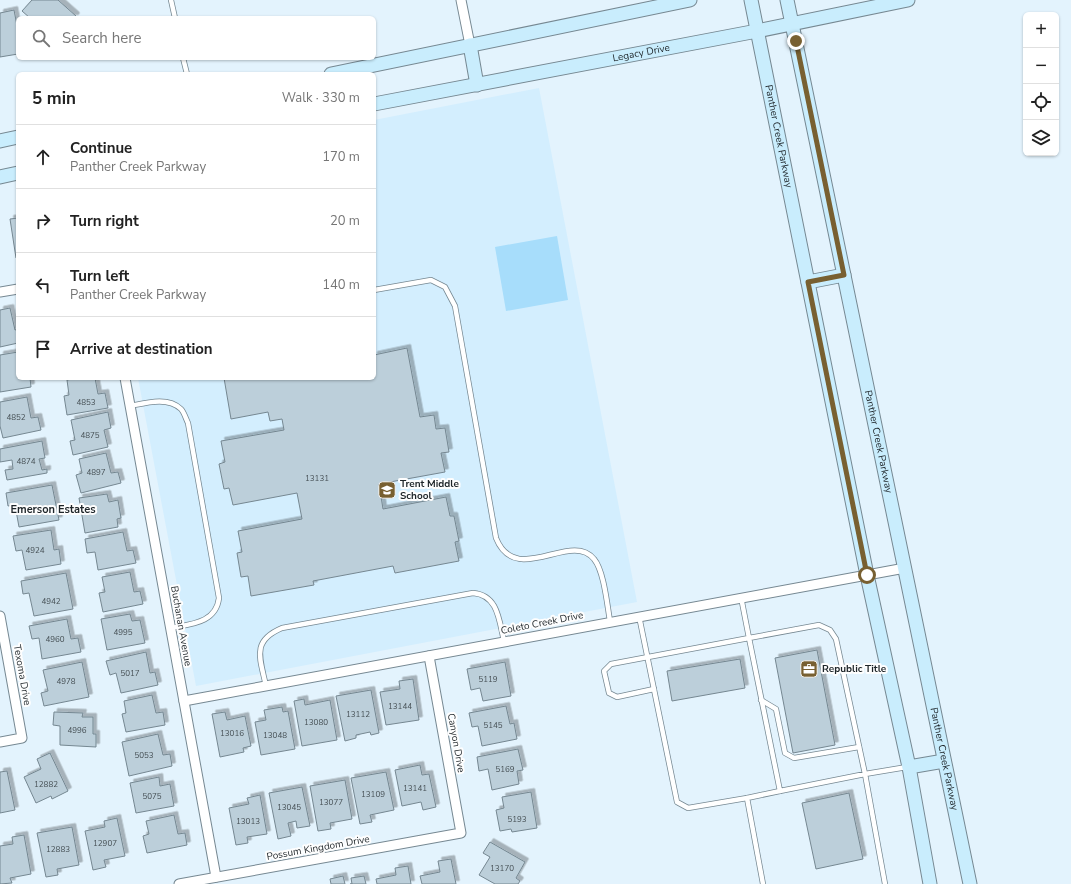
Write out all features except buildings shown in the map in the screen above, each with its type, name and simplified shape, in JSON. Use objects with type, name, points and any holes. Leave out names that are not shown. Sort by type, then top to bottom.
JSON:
[{"type":"main road","points":[[341,72],[690,0]]},
{"type":"main road","name":"Panther Creek Parkway","points":[[751,0],[867,575],[909,767],[930,884]]},
{"type":"main road","name":"Panther Creek Parkway","points":[[787,0],[970,884]]},
{"type":"main road","name":"Legacy Drive","points":[[376,104],[757,31],[908,0]]},
{"type":"main road","points":[[470,45],[477,85]]},
{"type":"main road","points":[[0,141],[16,137]]},
{"type":"main road","points":[[0,177],[16,173]]},
{"type":"main road","points":[[808,282],[844,275]]},
{"type":"main road","points":[[909,767],[944,761]]},
{"type":"street","points":[[460,0],[470,45]]},
{"type":"street","points":[[0,292],[16,288]]},
{"type":"street","name":"Buchanan Avenue","points":[[126,380],[216,877]]},
{"type":"street","name":"Coleto Creek Drive","points":[[184,701],[610,621],[905,568]]},
{"type":"street","name":"Texoma Drive","points":[[0,616],[22,738],[0,742]]},
{"type":"street","name":"Canyon Drive","points":[[429,656],[461,833]]},
{"type":"street","name":"Possum Kingdom Drive","points":[[179,884],[461,833]]},
{"type":"lane","points":[[171,0],[175,16]]},
{"type":"lane","points":[[184,60],[186,72]]},
{"type":"lane","points":[[376,290],[431,280],[445,287],[455,306],[496,538],[500,548],[509,556],[519,559],[573,551],[587,553],[594,558],[599,567],[610,621]]},
{"type":"lane","points":[[130,406],[156,401],[172,403],[181,409],[188,423],[219,598],[218,606],[212,615],[204,621],[171,628]]},
{"type":"lane","points":[[266,686],[260,656],[262,644],[266,636],[282,628],[473,593],[483,594],[490,598],[496,609],[504,641]]},
{"type":"lane","points":[[741,597],[780,791]]},
{"type":"lane","points":[[639,616],[676,802],[688,808],[909,767]]},
{"type":"lane","points":[[654,689],[617,697],[609,693],[604,670],[611,664],[819,625],[830,630],[836,639],[865,774],[885,884]]},
{"type":"lane","points":[[761,700],[776,709],[785,753],[794,758],[859,747]]},
{"type":"lane","points":[[747,798],[763,884]]},
{"type":"shaded area","name":"Trent Middle School","points":[[539,88],[637,602],[196,686],[138,380],[376,380],[376,120]]},
{"type":"shaded area","points":[[557,236],[568,300],[506,311],[495,247]]},
{"type":"place","name":"Trent Middle School","points":[[387,490]]},
{"type":"place","name":"Republic Title","points":[[809,669]]},
{"type":"district","name":"Emerson Estates","points":[[53,509]]},
{"type":"route","points":[[796,41],[844,275],[808,282],[867,575]]}]
